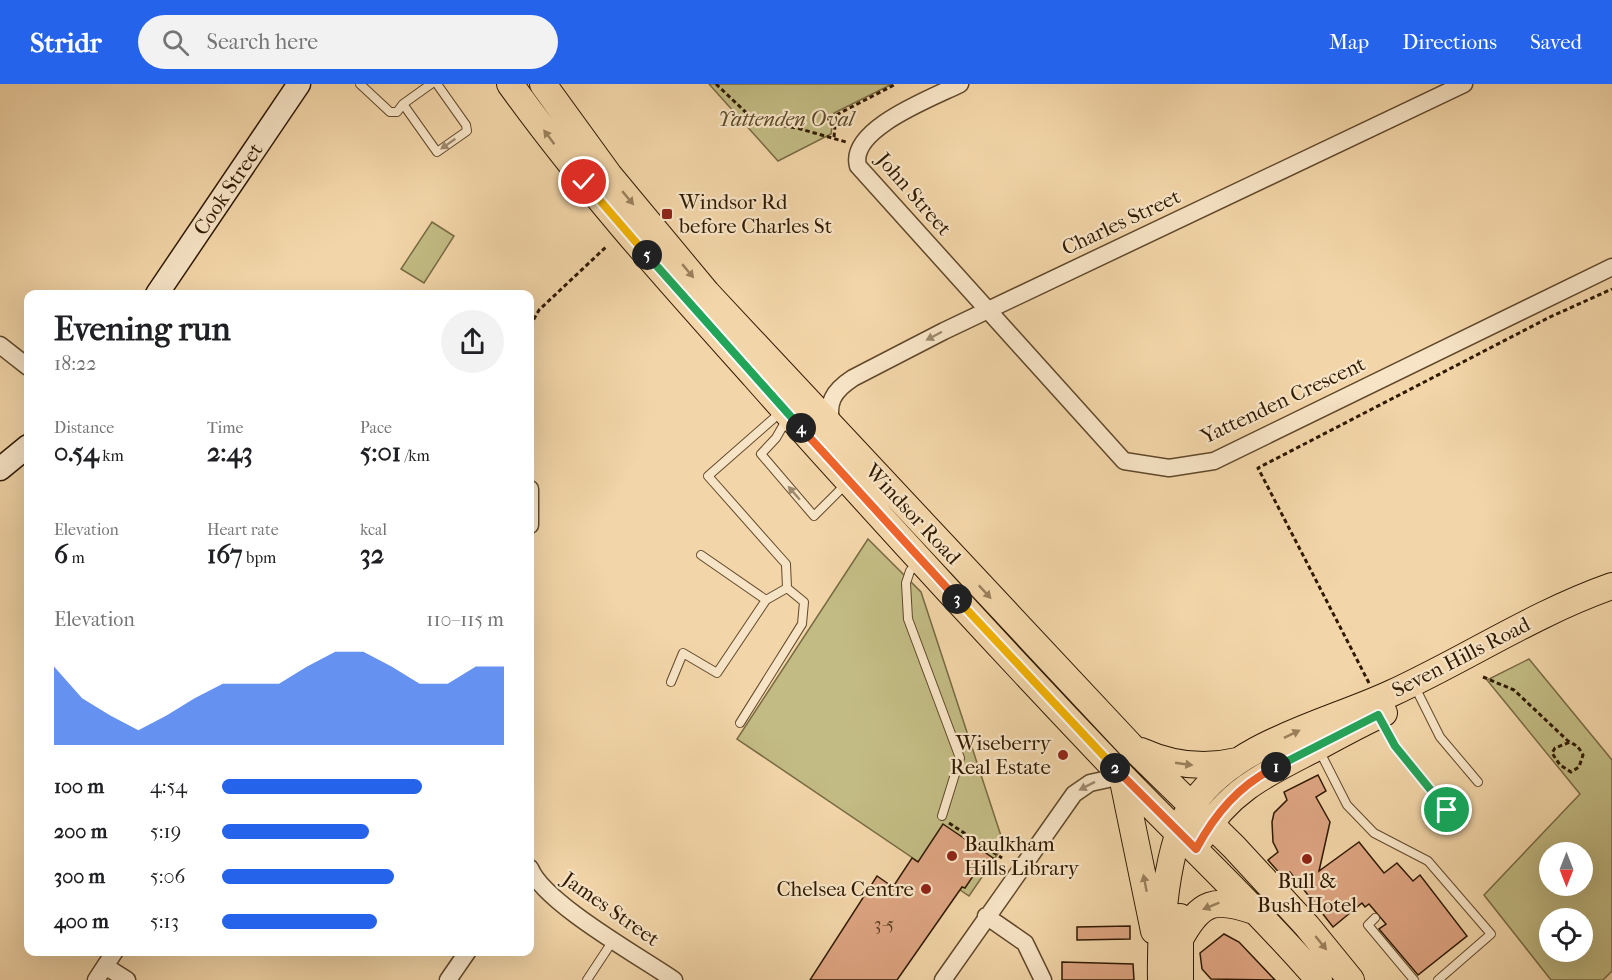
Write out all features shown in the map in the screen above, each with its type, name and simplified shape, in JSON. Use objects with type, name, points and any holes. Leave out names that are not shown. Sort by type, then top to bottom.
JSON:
[{"type":"main road","name":"Cook Street","points":[[160,290],[299,84]]},
{"type":"main road","name":"Windsor Road","points":[[510,84],[546,133],[625,231],[920,560],[1122,776],[1259,912],[1319,980]]},
{"type":"main road","name":"Windsor Road","points":[[543,84],[609,175],[706,293],[1130,746],[1210,823],[1299,917],[1352,980]]},
{"type":"main road","points":[[0,469],[24,449]]},
{"type":"main road","name":"Seven Hills Road","points":[[1187,841],[1192,805],[1218,777],[1240,760],[1307,727],[1391,694],[1576,599],[1612,586]]},
{"type":"main road","name":"Seven Hills Road","points":[[1187,841],[1210,823],[1248,784],[1579,613],[1612,602]]},
{"type":"main road","points":[[1130,746],[1166,761],[1191,765],[1221,765],[1240,760]]},
{"type":"main road","points":[[1122,776],[1161,970]]},
{"type":"main road","points":[[1161,970],[1164,908],[1187,841]]},
{"type":"main road","points":[[1180,980],[1178,941],[1187,841]]},
{"type":"main road","points":[[1178,941],[1192,916],[1207,905],[1222,902],[1259,912]]},
{"type":"street","name":"John Street","points":[[960,84],[876,128],[859,147],[856,157],[858,166],[984,307]]},
{"type":"street","name":"Charles Street","points":[[833,427],[828,410],[831,399],[840,387],[984,307],[1464,84]]},
{"type":"street","name":"Yattenden Crescent","points":[[984,307],[1124,461],[1169,468],[1214,461],[1612,267]]},
{"type":"street","points":[[0,345],[24,364]]},
{"type":"street","points":[[943,980],[986,916],[1083,786],[1122,776]]},
{"type":"street","name":"James Street","points":[[534,876],[542,888],[560,904],[674,980]]},
{"type":"street","points":[[986,916],[1025,943],[1043,980]]},
{"type":"street","points":[[96,980],[112,956]]},
{"type":"street","points":[[448,980],[465,956]]},
{"type":"street","points":[[105,966],[127,980]]},
{"type":"lane","points":[[360,84],[390,112],[397,112],[403,104],[431,84]]},
{"type":"lane","points":[[403,104],[437,152],[467,131],[466,125],[437,84]]},
{"type":"lane","points":[[787,412],[776,438],[761,454],[814,516],[849,481]]},
{"type":"lane","points":[[740,723],[802,624],[804,602],[787,588],[786,564],[708,476],[787,412]]},
{"type":"lane","points":[[701,555],[766,600]]},
{"type":"lane","points":[[920,560],[910,571],[906,583],[908,619],[960,758],[942,816]]},
{"type":"lane","points":[[671,682],[682,653],[717,672],[766,600],[787,588]]},
{"type":"lane","points":[[1419,695],[1440,737],[1478,782]]},
{"type":"lane","points":[[1378,715],[1395,746],[1447,810]]},
{"type":"lane","points":[[1317,747],[1347,805],[1374,833],[1428,861],[1491,934],[1438,980]]},
{"type":"lane","points":[[1375,918],[1368,925],[1414,980]]},
{"type":"lane","points":[[587,980],[614,939]]},
{"type":"path","points":[[716,84],[755,121],[834,137],[859,147]]},
{"type":"path","points":[[834,137],[836,115],[896,84]]},
{"type":"path","points":[[534,319],[539,310],[608,246]]},
{"type":"path","points":[[1371,687],[1258,468],[1550,317],[1612,289]]},
{"type":"path","points":[[1483,677],[1514,690],[1570,742],[1578,746],[1583,755],[1579,767],[1571,772],[1560,765],[1552,753],[1555,748],[1570,742]]},
{"type":"path","points":[[942,816],[944,820],[1002,858]]},
{"type":"green space","name":"Yattenden Oval","points":[[709,84],[892,84],[834,113],[831,134],[778,161]]},
{"type":"green space","points":[[432,222],[454,236],[424,283],[401,269]]},
{"type":"green space","points":[[868,539],[921,592],[1004,845],[969,896],[737,739]]},
{"type":"green space","points":[[1529,659],[1612,760],[1612,971],[1603,980],[1551,980],[1484,895],[1580,794],[1487,680]]},
{"type":"building","points":[[1318,775],[1326,791],[1316,797],[1330,822],[1319,871],[1359,842],[1384,873],[1397,863],[1413,881],[1420,875],[1467,936],[1418,975],[1379,929],[1386,924],[1369,904],[1365,907],[1362,903],[1333,927],[1290,872],[1283,877],[1268,860],[1278,852],[1273,842],[1272,822],[1274,813],[1287,800],[1284,792]]},
{"type":"building","points":[[943,824],[993,858],[982,873],[977,870],[965,888],[962,887],[897,980],[810,980],[877,876],[893,887],[912,858],[918,862]]},
{"type":"building","points":[[1130,926],[1130,939],[1077,940],[1077,927]]},
{"type":"building","points":[[1224,934],[1239,942],[1275,980],[1211,979],[1202,969],[1200,953]]},
{"type":"building","points":[[1062,962],[1133,964],[1134,980],[1062,980]]},
{"type":"place","name":"Windsor Rd before Charles St","points":[[667,214]]},
{"type":"place","name":"Wiseberry Real Estate","points":[[1063,755]]},
{"type":"place","name":"Baulkham Hills Library","points":[[952,856]]},
{"type":"place","name":"Bull & Bush Hotel","points":[[1307,859]]},
{"type":"place","name":"Chelsea Centre","points":[[926,889]]},
{"type":"route","points":[[584,182],[789,416],[920,560],[1122,776],[1196,849],[1219,811],[1248,784],[1269,770],[1378,715],[1395,746],[1447,810]]}]
